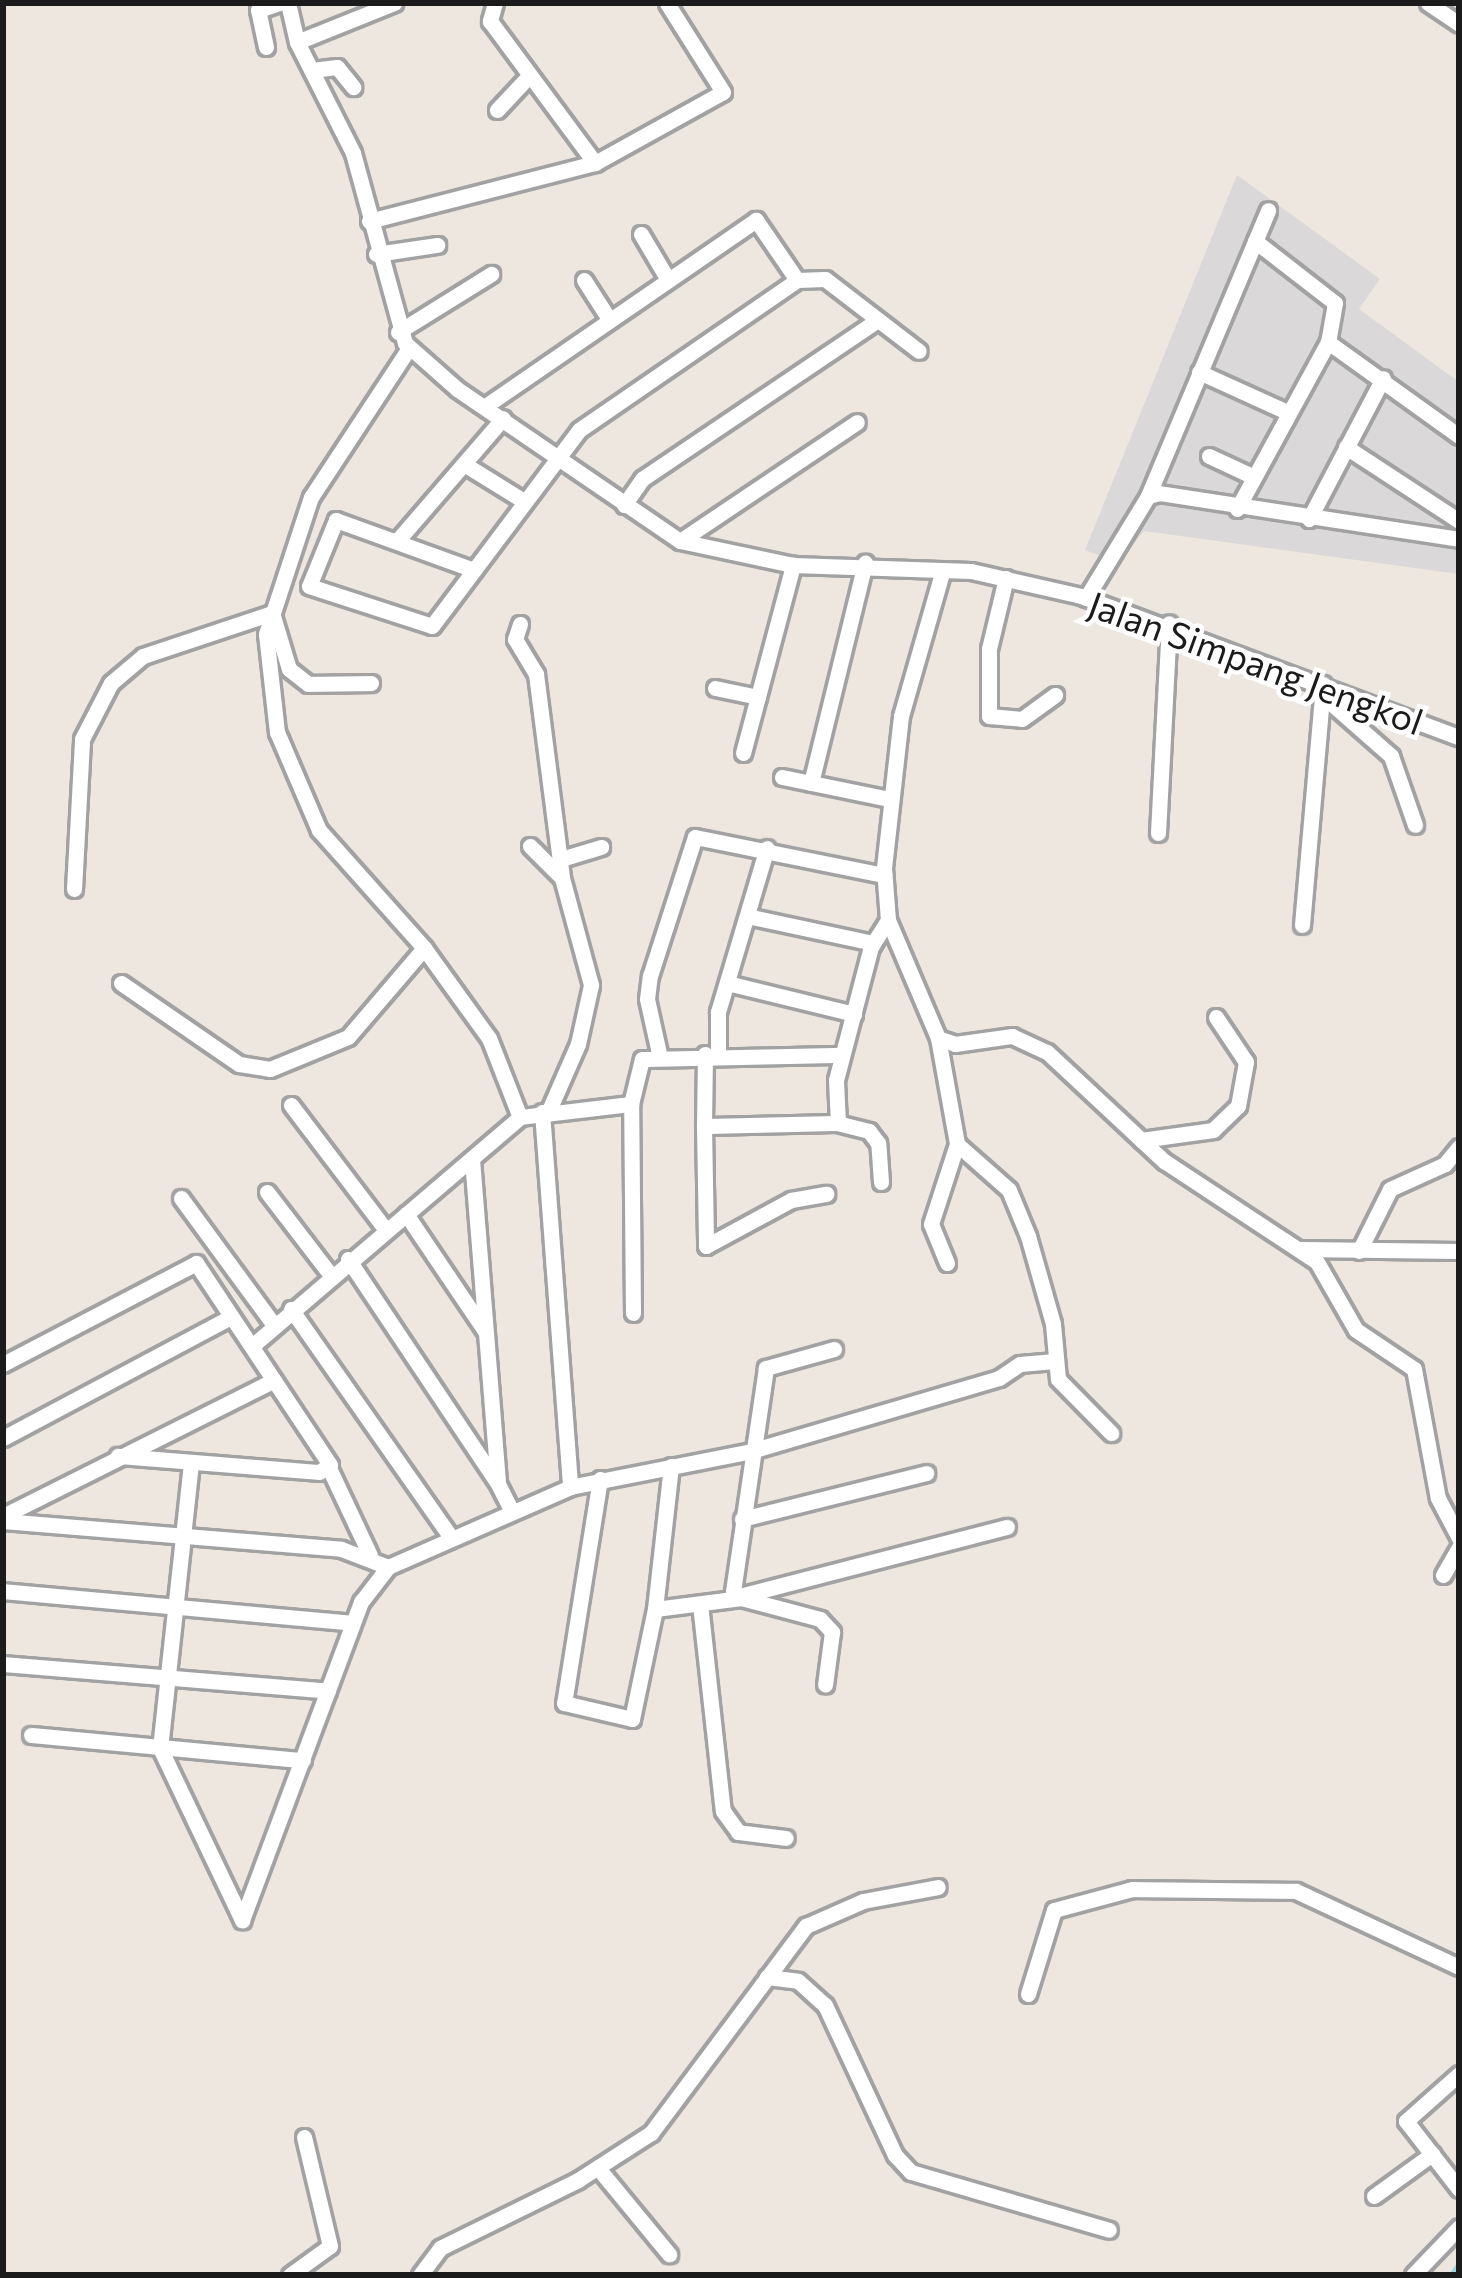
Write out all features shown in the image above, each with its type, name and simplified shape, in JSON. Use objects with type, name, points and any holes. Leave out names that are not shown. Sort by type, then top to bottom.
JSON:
[{"type":"street","name":"Jalan Simpang Jengkol","points":[[283,3],[353,153],[398,332],[409,348],[680,541],[793,565],[865,563],[1006,578],[1086,598],[1169,623],[1323,690],[1459,737]]},
{"type":"street","points":[[266,46],[258,10],[283,3]]},
{"type":"street","points":[[297,41],[394,3]]},
{"type":"street","points":[[495,3],[489,19],[595,163]]},
{"type":"street","points":[[369,220],[595,163],[723,92],[667,3]]},
{"type":"street","points":[[1428,3],[1459,24]]},
{"type":"street","points":[[312,70],[338,67],[353,87]]},
{"type":"street","points":[[497,110],[528,77]]},
{"type":"street","points":[[1086,598],[1148,496],[1268,210]]},
{"type":"street","points":[[485,406],[756,220],[797,280]]},
{"type":"street","points":[[640,234],[668,278]]},
{"type":"street","points":[[1237,509],[1328,343],[1335,303],[1255,241]]},
{"type":"street","points":[[376,254],[437,244]]},
{"type":"street","points":[[398,332],[491,274]]},
{"type":"street","points":[[474,570],[336,520],[309,586],[432,626],[474,570],[557,456],[579,430],[797,280],[826,279],[919,350]]},
{"type":"street","points":[[584,280],[609,319]]},
{"type":"street","points":[[624,505],[642,478],[876,321]]},
{"type":"street","points":[[1328,343],[1459,436]]},
{"type":"street","points":[[409,348],[311,497],[272,613],[269,682],[292,782],[320,830],[424,948],[489,1038],[520,1117]]},
{"type":"street","points":[[1199,372],[1287,412]]},
{"type":"street","points":[[1309,519],[1383,378]]},
{"type":"street","points":[[398,541],[503,418]]},
{"type":"street","points":[[680,541],[857,422]]},
{"type":"street","points":[[1346,447],[1459,521]]},
{"type":"street","points":[[1208,456],[1255,477]]},
{"type":"street","points":[[464,464],[524,501]]},
{"type":"street","points":[[1148,496],[1459,539]]},
{"type":"street","points":[[812,783],[865,563]]},
{"type":"street","points":[[743,753],[793,565]]},
{"type":"street","points":[[942,573],[901,716],[884,874],[888,920],[938,1037],[957,1144],[931,1223],[947,1263]]},
{"type":"street","points":[[1006,578],[987,665],[989,716],[1022,719],[1055,695]]},
{"type":"street","points":[[272,613],[289,669],[308,684],[370,682]]},
{"type":"street","points":[[74,890],[82,739],[111,683],[143,656],[272,613]]},
{"type":"street","points":[[1158,833],[1169,623]]},
{"type":"street","points":[[520,624],[515,639],[536,674],[562,878],[591,985],[578,1044],[546,1111],[571,1487]]},
{"type":"street","points":[[715,688],[758,697]]},
{"type":"street","points":[[1323,690],[1391,757],[1415,825]]},
{"type":"street","points":[[1302,925],[1323,690]]},
{"type":"street","points":[[782,777],[889,799]]},
{"type":"street","points":[[659,1053],[647,999],[686,848],[695,837],[714,837],[884,874]]},
{"type":"street","points":[[530,846],[562,878]]},
{"type":"street","points":[[561,859],[602,847]]},
{"type":"street","points":[[767,848],[727,983],[712,1054],[704,1126],[706,1246],[791,1199],[826,1194]]},
{"type":"street","points":[[747,916],[873,943]]},
{"type":"street","points":[[838,1123],[839,1055],[873,943],[888,920]]},
{"type":"street","points":[[121,983],[239,1064],[270,1069],[348,1036],[424,948]]},
{"type":"street","points":[[727,983],[854,1013]]},
{"type":"street","points":[[1141,1140],[1213,1130],[1238,1106],[1246,1062],[1216,1017]]},
{"type":"street","points":[[938,1037],[955,1044],[1012,1036],[1032,1043],[1141,1140],[1300,1249],[1331,1277],[1356,1330],[1414,1369],[1438,1498],[1459,1538]]},
{"type":"street","points":[[633,1313],[631,1104],[636,1066],[659,1053],[839,1055]]},
{"type":"street","points":[[252,1346],[330,1274],[520,1117],[631,1104]]},
{"type":"street","points":[[291,1105],[386,1230]]},
{"type":"street","points":[[704,1126],[838,1123],[869,1131],[878,1143],[881,1182]]},
{"type":"street","points":[[957,1144],[1016,1203],[1053,1324],[1052,1361],[1076,1401],[1111,1432]]},
{"type":"street","points":[[1358,1251],[1390,1189],[1445,1164],[1459,1147]]},
{"type":"street","points":[[472,1159],[498,1484]]},
{"type":"street","points":[[267,1192],[330,1274]]},
{"type":"street","points":[[181,1198],[274,1325]]},
{"type":"street","points":[[406,1214],[486,1334]]},
{"type":"street","points":[[1300,1249],[1459,1251]]},
{"type":"street","points":[[348,1259],[511,1509]]},
{"type":"street","points":[[3,1364],[196,1263],[329,1468],[370,1555]]},
{"type":"street","points":[[291,1309],[450,1536]]},
{"type":"street","points":[[3,1438],[231,1317]]},
{"type":"street","points":[[732,1598],[751,1451],[768,1366],[834,1349]]},
{"type":"street","points":[[190,1462],[160,1748],[242,1920],[352,1623],[388,1567],[511,1509],[571,1487],[751,1451],[999,1378],[1020,1364],[1052,1361]]},
{"type":"street","points":[[3,1518],[274,1380]]},
{"type":"street","points":[[118,1456],[329,1468]]},
{"type":"street","points":[[600,1479],[564,1703],[632,1719],[655,1610],[671,1466]]},
{"type":"street","points":[[742,1519],[926,1473]]},
{"type":"street","points":[[3,1518],[370,1555],[388,1567]]},
{"type":"street","points":[[655,1610],[732,1598],[1007,1527]]},
{"type":"street","points":[[1443,1575],[1459,1547]]},
{"type":"street","points":[[3,1591],[352,1623]]},
{"type":"street","points":[[732,1598],[829,1625],[825,1684]]},
{"type":"street","points":[[700,1604],[723,1811],[738,1832],[786,1838]]},
{"type":"street","points":[[3,1664],[328,1691]]},
{"type":"street","points":[[31,1735],[303,1760]]},
{"type":"street","points":[[420,2275],[440,2248],[598,2168],[674,2110],[792,1938],[823,1917],[938,1887]]},
{"type":"street","points":[[1028,1994],[1054,1910],[1132,1889],[1296,1891],[1459,1967]]},
{"type":"street","points":[[767,1977],[806,1985],[824,2005],[895,2155],[911,2172],[1109,2230]]},
{"type":"street","points":[[1459,2074],[1406,2121],[1459,2189]]},
{"type":"street","points":[[290,2275],[322,2258],[331,2242],[304,2138]]},
{"type":"street","points":[[1374,2196],[1432,2154]]},
{"type":"street","points":[[598,2168],[669,2254]]},
{"type":"street","points":[[1414,2275],[1459,2228]]},
{"type":"shaded area","points":[[1237,175],[1380,279],[1359,309],[1459,382],[1459,574],[1144,531],[1118,563],[1085,550]]},
{"type":"waterway","points":[[1451,2275],[1459,2263]]}]
